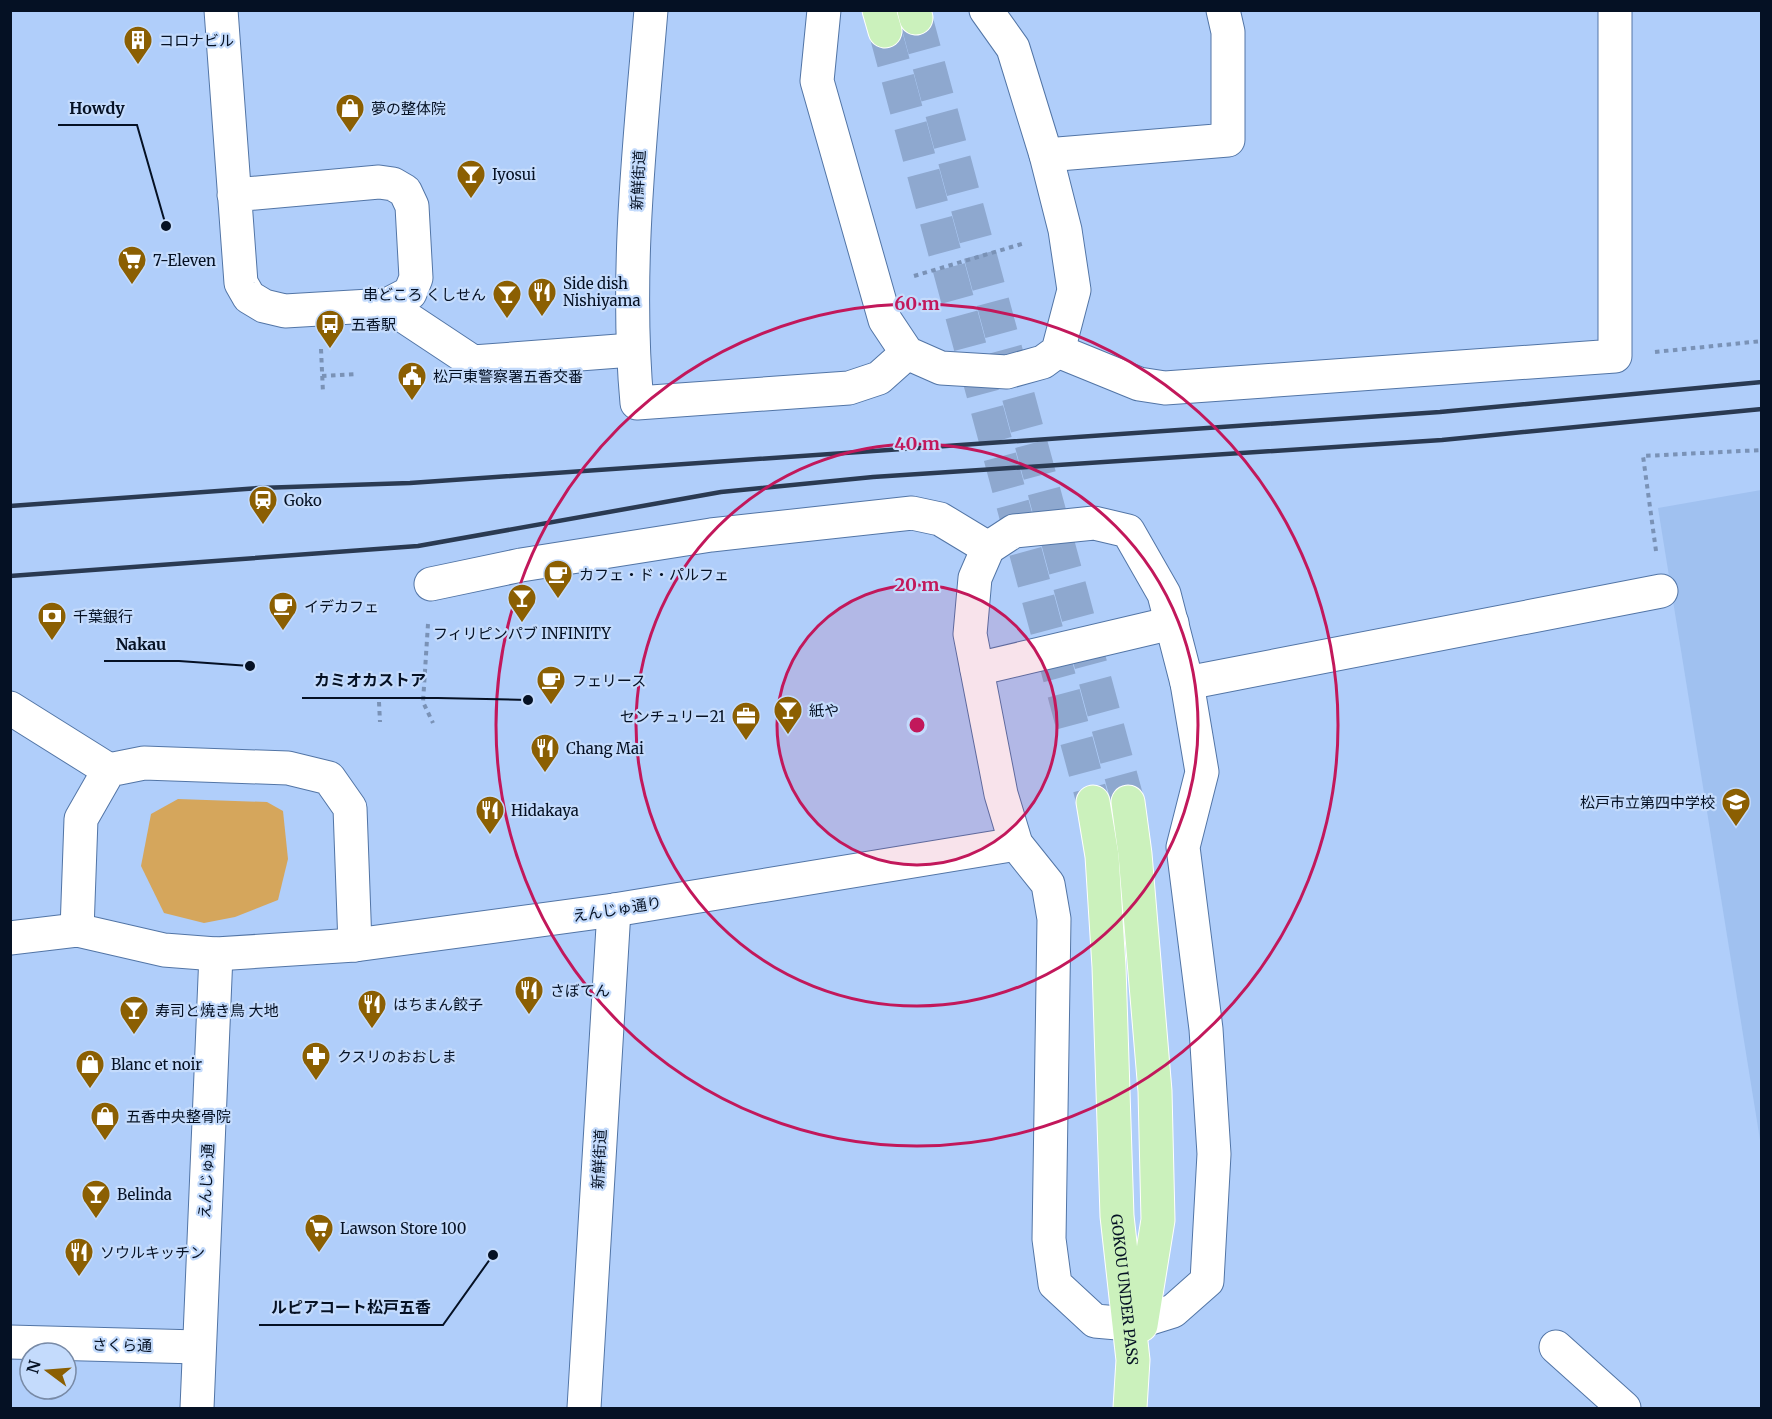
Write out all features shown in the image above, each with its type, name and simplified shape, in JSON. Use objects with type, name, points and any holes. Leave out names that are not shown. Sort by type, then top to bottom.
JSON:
[{"type":"main road","name":"GOKOU UNDER PASS","points":[[1092,802],[1102,856],[1109,967],[1117,1216],[1135,1323]]},
{"type":"main road","name":"GOKOU UNDER PASS","points":[[1128,802],[1135,854],[1155,1091],[1158,1220],[1135,1323],[1130,1408]]},
{"type":"street","points":[[221,10],[234,195],[241,283],[249,297],[264,306],[285,310],[387,305],[410,293],[416,278],[412,206],[405,191],[393,184],[379,182],[234,195]]},
{"type":"street","name":"新鮮街道","points":[[651,10],[637,180],[632,350],[637,403],[849,388],[879,378],[907,353]]},
{"type":"street","points":[[824,10],[817,81],[885,320],[907,353],[941,368],[1007,372],[1043,362],[1058,351],[1074,290],[1065,230],[1046,155],[1013,48],[987,10]]},
{"type":"street","points":[[1046,155],[1228,140],[1228,32],[1222,10]]},
{"type":"street","points":[[1058,351],[1139,384],[1165,388],[1615,356],[1615,10]]},
{"type":"street","points":[[387,305],[473,362],[632,350]]},
{"type":"street","points":[[430,584],[521,565],[711,535],[912,513],[940,519],[988,548]]},
{"type":"street","points":[[1094,523],[1128,531],[1164,594],[1187,683],[1202,772],[1183,846],[1206,1029],[1214,1154],[1210,1250],[1207,1281],[1173,1311],[1135,1323],[1095,1321],[1055,1284],[1049,1239],[1054,919],[1048,884],[1016,844],[1001,794],[970,634],[975,578],[988,548],[1014,531],[1094,523]]},
{"type":"street","points":[[1187,683],[1661,591]]},
{"type":"street","points":[[977,669],[1172,623]]},
{"type":"street","points":[[10,708],[109,770],[144,763],[288,768],[329,778],[350,808],[354,945]]},
{"type":"street","points":[[77,930],[81,819],[109,770]]},
{"type":"street","name":"えんじゅ通り","points":[[10,938],[77,930],[164,950],[216,954],[354,945],[614,910],[1016,844]]},
{"type":"street","name":"新鮮街道","points":[[584,1408],[614,910]]},
{"type":"street","name":"えんじゅ通","points":[[197,1408],[216,954]]},
{"type":"street","name":"さくら通","points":[[10,1342],[198,1347]]},
{"type":"street","points":[[1556,1347],[1624,1408]]},
{"type":"path","points":[[913,276],[1026,243]]},
{"type":"path","points":[[1615,356],[1761,341]]},
{"type":"path","points":[[322,376],[357,374]]},
{"type":"path","points":[[1661,591],[1643,456],[1761,450]]},
{"type":"path","points":[[430,584],[423,702],[434,723]]},
{"type":"path","points":[[379,702],[380,722]]},
{"type":"shaded area","name":"松戸市立第四中学校","points":[[1761,490],[1761,1146],[1658,508]]},
{"type":"shaded area","points":[[178,799],[267,802],[283,811],[288,859],[278,900],[235,917],[204,923],[164,913],[141,866],[151,814]]},
{"type":"tunnel","points":[[916,18],[1128,802]]},
{"type":"tunnel","points":[[885,31],[1093,802]]},
{"type":"railway","points":[[10,506],[259,488],[410,483],[1440,412],[1762,382]]},
{"type":"railway","points":[[10,576],[418,546],[721,492],[873,477],[1442,440],[1762,409]]},
{"type":"place","name":"コロナビル","points":[[138,66]]},
{"type":"place","name":"夢の整体院","points":[[350,134]]},
{"type":"place","name":"Iyosui","points":[[471,200]]},
{"type":"place","name":"Howdy","points":[[166,226]]},
{"type":"place","name":"7-Eleven","points":[[132,286]]},
{"type":"place","name":"Side dish Nishiyama","points":[[542,318]]},
{"type":"place","name":"串どころ くしせん","points":[[507,320]]},
{"type":"place","name":"五香駅","points":[[330,350]]},
{"type":"place","name":"松戸東警察署五香交番","points":[[412,402]]},
{"type":"place","name":"Goko","points":[[263,526]]},
{"type":"place","name":"カフェ・ド・パルフェ","points":[[558,600]]},
{"type":"place","name":"フィリピンパブ INFINITY","points":[[522,624]]},
{"type":"place","name":"イデカフェ","points":[[283,632]]},
{"type":"place","name":"千葉銀行","points":[[52,642]]},
{"type":"place","name":"Nakau","points":[[250,666]]},
{"type":"place","name":"カミオカストア","points":[[528,700]]},
{"type":"place","name":"フェリース","points":[[551,706]]},
{"type":"place","name":"紙や","points":[[788,736]]},
{"type":"place","name":"センチュリー21","points":[[746,742]]},
{"type":"place","name":"Chang Mai","points":[[545,774]]},
{"type":"place","name":"松戸市立第四中学校","points":[[1736,828]]},
{"type":"place","name":"Hidakaya","points":[[490,836]]},
{"type":"place","name":"さぼてん","points":[[529,1016]]},
{"type":"place","name":"はちまん餃子","points":[[372,1030]]},
{"type":"place","name":"寿司と焼き鳥 大地","points":[[134,1036]]},
{"type":"place","name":"クスリのおおしま","points":[[316,1082]]},
{"type":"place","name":"Blanc et noir","points":[[90,1090]]},
{"type":"place","name":"五香中央整骨院","points":[[105,1142]]},
{"type":"place","name":"Belinda","points":[[96,1220]]},
{"type":"place","name":"Lawson Store 100","points":[[319,1254]]},
{"type":"place","name":"ルピアコート松戸五香","points":[[493,1255]]},
{"type":"place","name":"ソウルキッチン","points":[[79,1278]]}]
